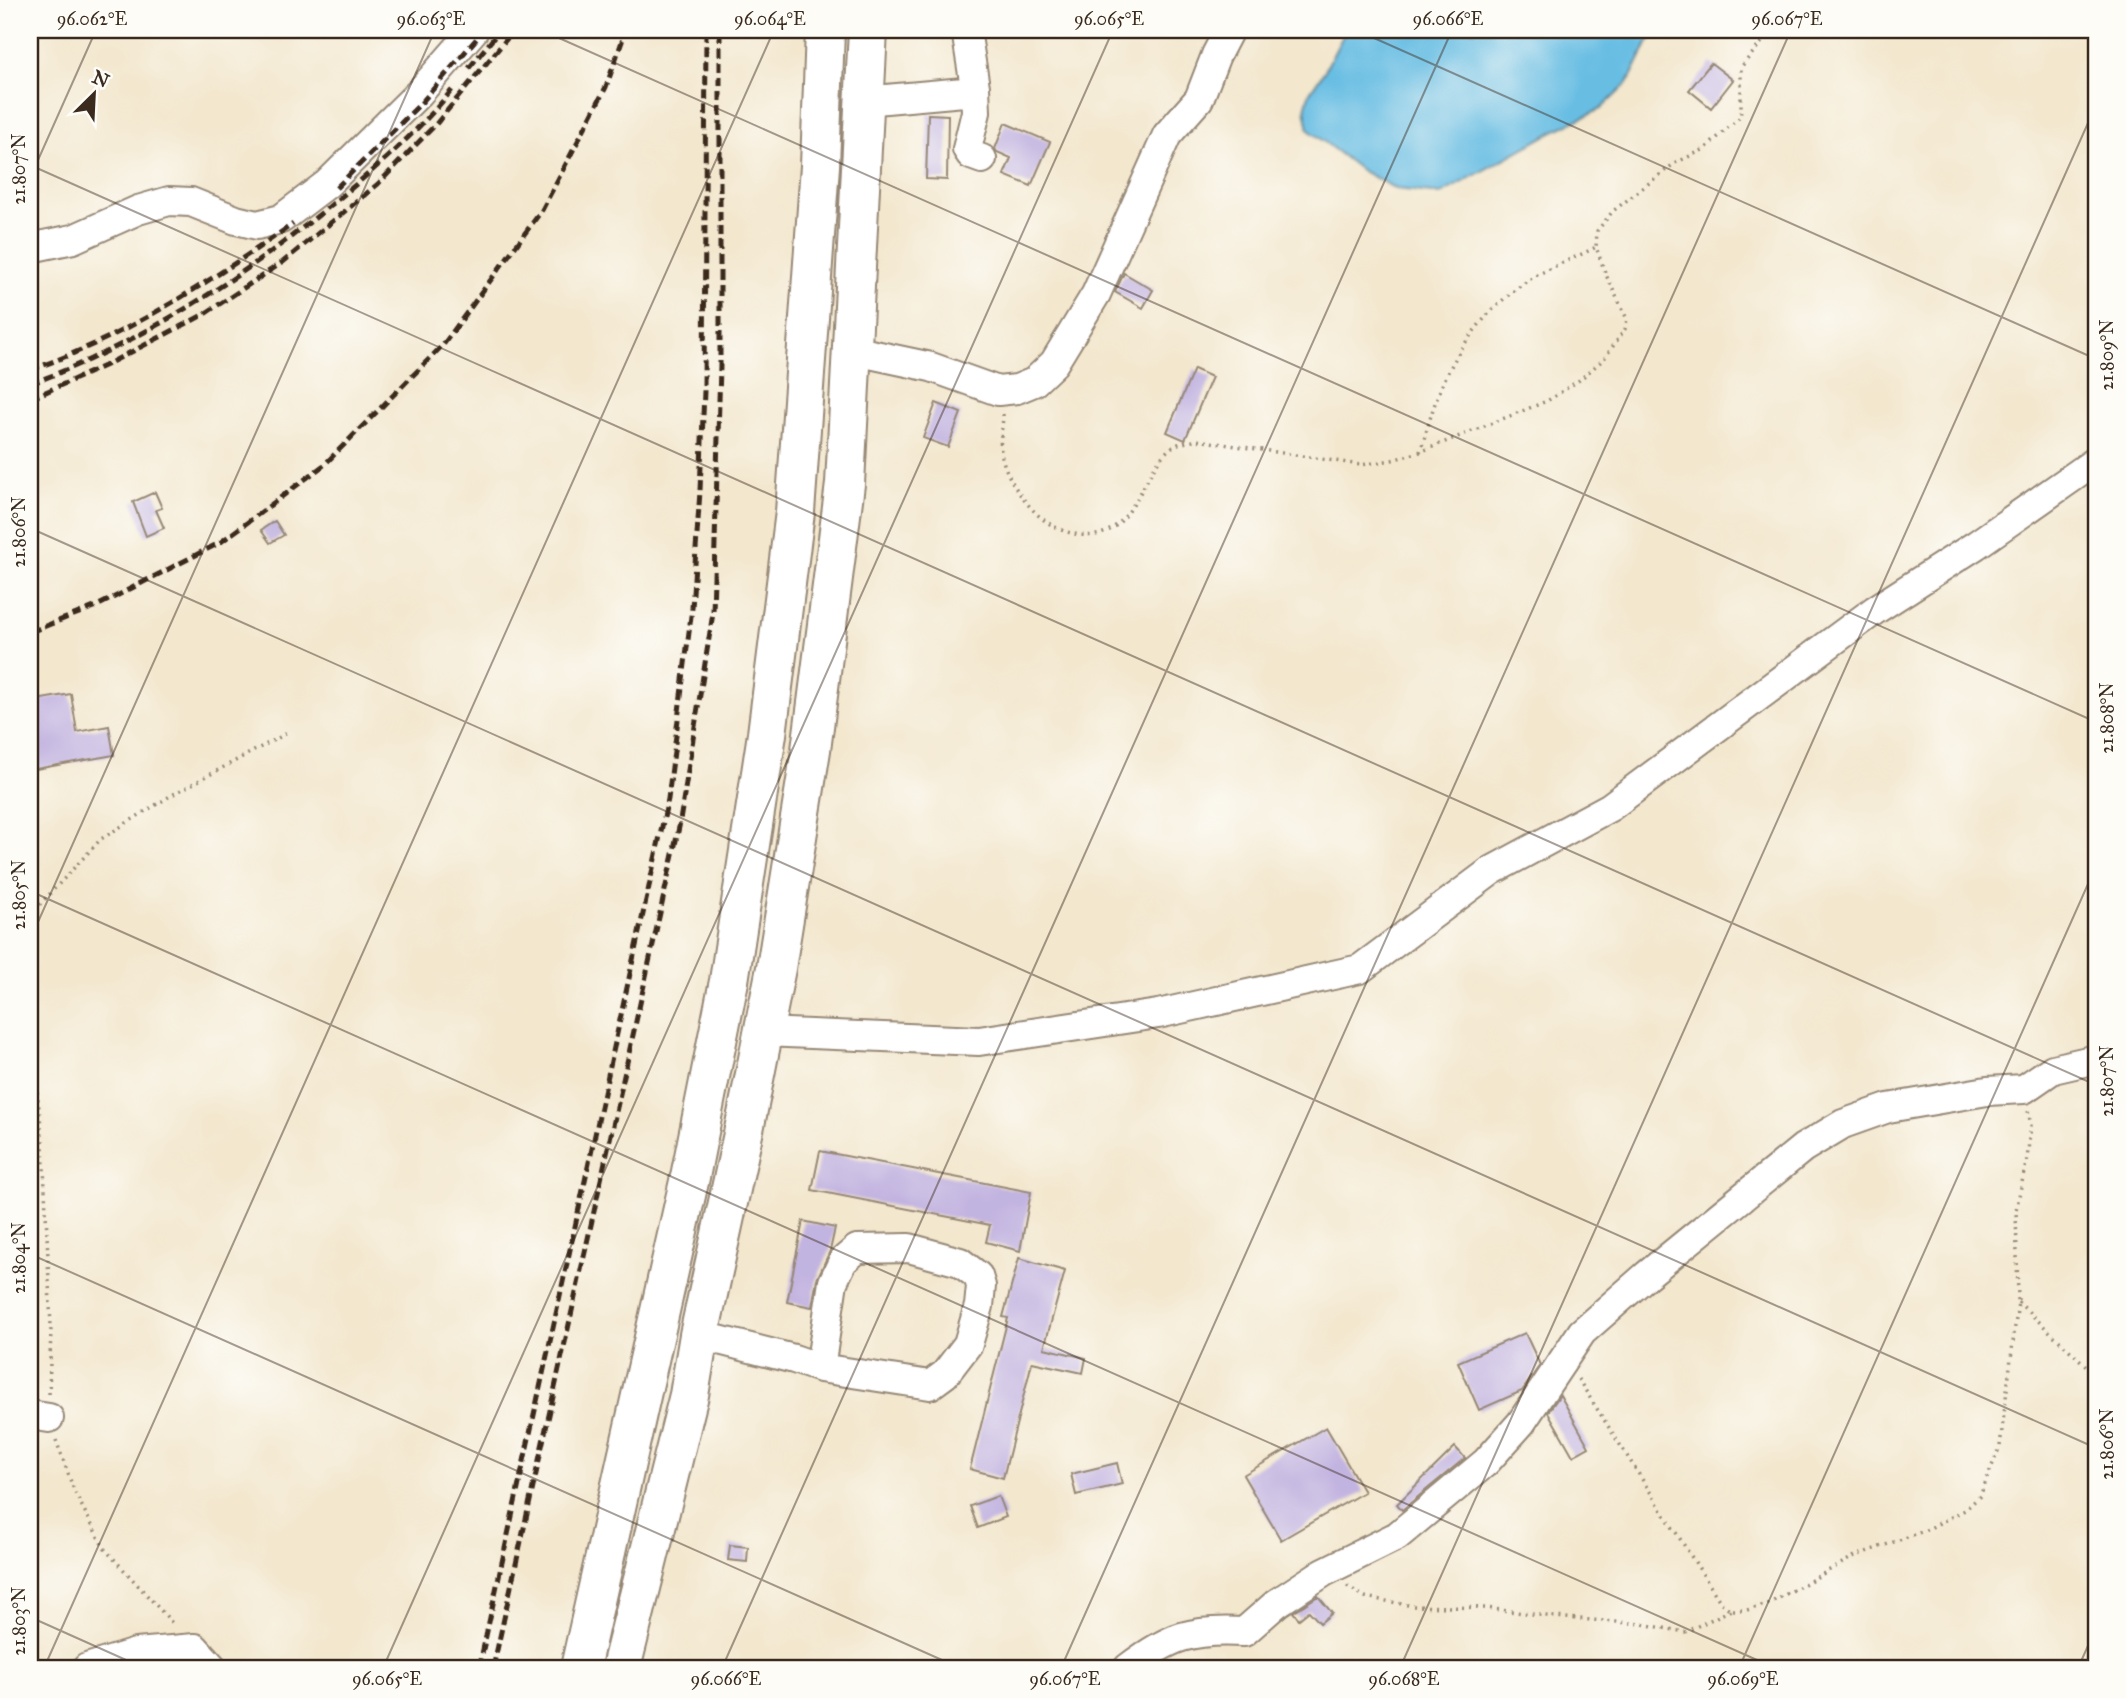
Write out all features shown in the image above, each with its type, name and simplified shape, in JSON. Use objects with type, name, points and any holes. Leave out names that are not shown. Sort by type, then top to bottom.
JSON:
[{"type":"highway","points":[[580,1668],[690,1177],[729,981],[763,761],[795,512],[820,166],[825,30]]},
{"type":"highway","points":[[621,1668],[689,1395],[699,1335],[763,1031],[801,815],[845,484],[868,30]]},
{"type":"street","points":[[30,248],[73,239],[138,210],[169,201],[191,202],[236,220],[257,225],[281,219],[327,184],[419,93],[474,30]]},
{"type":"street","points":[[966,30],[976,112],[967,149],[971,156],[982,159]]},
{"type":"street","points":[[851,350],[931,367],[998,391],[1017,389],[1034,382],[1054,363],[1096,293],[1167,135],[1199,99],[1229,30]]},
{"type":"street","points":[[864,101],[975,91]]},
{"type":"street","points":[[763,1031],[979,1041],[1158,1014],[1360,969],[1491,871],[1611,807],[1865,617],[1976,545],[2096,461]]},
{"type":"street","points":[[1128,1668],[1179,1636],[1213,1630],[1244,1632],[1277,1603],[1324,1572],[1398,1536],[1486,1462],[1521,1423],[1582,1332],[1647,1275],[1803,1148],[1843,1124],[1888,1108],[1966,1094],[2024,1089],[2053,1069],[2096,1059]]},
{"type":"street","points":[[699,1335],[820,1368],[930,1385],[945,1374],[968,1344],[979,1306],[981,1286],[978,1276],[960,1262],[909,1248],[858,1249],[843,1261],[833,1282],[820,1368]]},
{"type":"street","points":[[87,1668],[136,1653],[204,1658]]},
{"type":"path","points":[[998,391],[1003,415],[1000,449],[1005,470],[1021,495],[1038,515],[1056,528],[1070,534],[1094,537],[1114,527],[1123,517],[1139,498],[1157,465],[1176,445],[1197,440],[1361,465],[1420,452],[1547,401],[1578,381],[1604,359],[1625,330],[1626,319],[1596,247],[1597,231],[1613,211],[1675,163],[1705,149],[1741,117],[1741,67],[1772,30]]},
{"type":"path","points":[[1420,452],[1439,391],[1473,332],[1491,310],[1538,275],[1596,247]]},
{"type":"path","points":[[30,915],[101,839],[170,796],[289,732]]},
{"type":"path","points":[[30,1029],[43,1143],[51,1328],[48,1375],[39,1416],[104,1548],[204,1658]]},
{"type":"path","points":[[1566,1359],[1660,1511],[1721,1603],[1731,1609],[1747,1610],[1768,1604],[1855,1556],[1924,1531],[1965,1510],[1980,1496],[2000,1446],[2018,1301],[2016,1210],[2031,1126],[2024,1089]]},
{"type":"path","points":[[2018,1301],[2096,1375]]},
{"type":"path","points":[[1324,1572],[1365,1597],[1413,1606],[1486,1608],[1642,1624],[1685,1632],[1731,1609]]},
{"type":"water","points":[[1346,30],[1656,30],[1628,83],[1601,109],[1558,129],[1441,194],[1396,189],[1362,171],[1309,130],[1305,109],[1309,94]]},
{"type":"building","points":[[1711,63],[1733,80],[1711,108],[1689,90]]},
{"type":"building","points":[[928,114],[948,115],[947,180],[926,179]]},
{"type":"building","points":[[1005,123],[1050,142],[1031,186],[1004,175],[1011,158],[995,149]]},
{"type":"building","points":[[1124,273],[1153,290],[1143,308],[1115,292]]},
{"type":"building","points":[[1194,369],[1212,377],[1185,440],[1167,432]]},
{"type":"building","points":[[936,403],[961,413],[948,447],[923,438]]},
{"type":"building","points":[[155,492],[162,508],[156,510],[164,528],[146,536],[133,502]]},
{"type":"building","points":[[275,521],[284,535],[270,543],[261,530]]},
{"type":"building","points":[[71,694],[77,732],[109,726],[114,755],[30,770],[30,701]]},
{"type":"building","points":[[820,1151],[1031,1192],[1020,1251],[986,1242],[990,1225],[812,1190]]},
{"type":"building","points":[[803,1221],[835,1228],[830,1251],[817,1279],[812,1307],[787,1302]]},
{"type":"building","points":[[1019,1258],[1065,1271],[1044,1348],[1086,1358],[1083,1373],[1032,1362],[1003,1478],[970,1469],[1008,1318],[1003,1317]]},
{"type":"building","points":[[1525,1333],[1540,1365],[1522,1391],[1479,1410],[1458,1362]]},
{"type":"building","points":[[1560,1395],[1589,1447],[1573,1456],[1548,1412]]},
{"type":"building","points":[[1326,1427],[1364,1492],[1281,1540],[1243,1475]]},
{"type":"building","points":[[1455,1447],[1465,1458],[1402,1510],[1397,1504]]},
{"type":"building","points":[[1117,1463],[1122,1484],[1076,1495],[1071,1474]]},
{"type":"building","points":[[998,1496],[1006,1517],[978,1528],[970,1506]]},
{"type":"building","points":[[730,1545],[748,1547],[747,1562],[728,1560]]},
{"type":"building","points":[[1318,1596],[1332,1613],[1320,1623],[1309,1611],[1299,1619],[1293,1612]]},
{"type":"railway","points":[[336,188],[422,102],[484,30]]},
{"type":"railway","points":[[469,68],[500,30]]},
{"type":"railway","points":[[30,399],[104,366],[203,315],[283,262],[378,184],[436,124],[514,30]]},
{"type":"railway","points":[[30,632],[97,606],[221,542],[324,465],[443,345],[542,210],[606,87],[626,30]]},
{"type":"railway","points":[[479,1668],[668,799],[692,608],[700,491],[704,391],[706,30]]},
{"type":"railway","points":[[493,1668],[679,827],[713,613],[720,366],[720,30]]},
{"type":"railway","points":[[30,384],[73,367],[157,325],[275,249],[389,155],[452,90]]},
{"type":"railway","points":[[30,370],[65,357],[134,324],[199,287],[293,224]]}]
